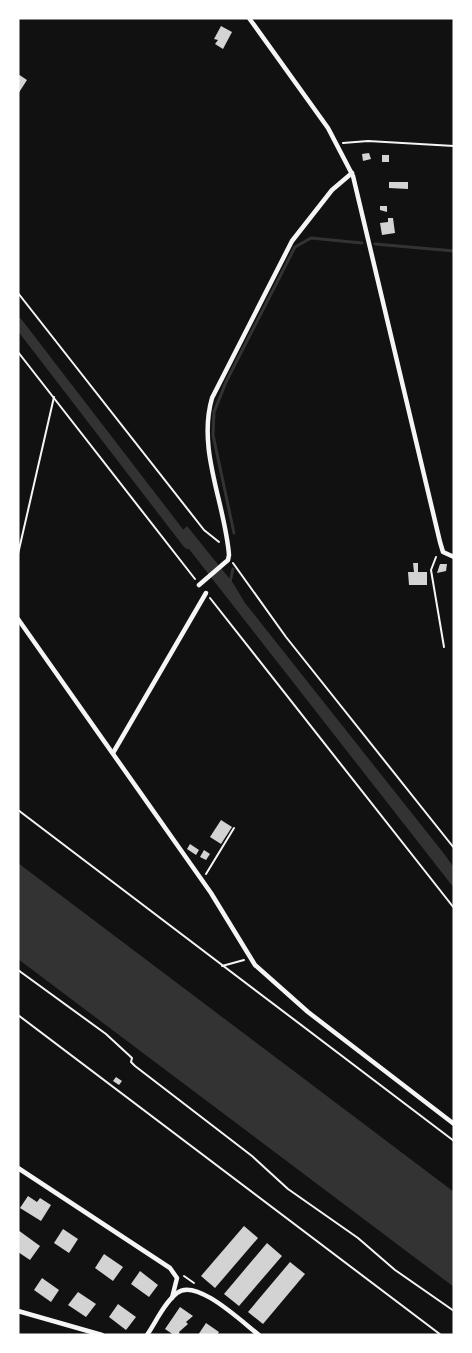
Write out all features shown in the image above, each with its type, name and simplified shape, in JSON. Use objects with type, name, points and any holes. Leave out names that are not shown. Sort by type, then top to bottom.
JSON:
[{"type":"street","points":[[249,18],[339,145],[352,173],[443,552],[454,557]]},
{"type":"street","points":[[201,584],[228,560],[228,543],[208,440],[208,414],[212,398],[292,241],[332,190],[352,173]]},
{"type":"street","points":[[113,753],[206,592]]},
{"type":"street","points":[[18,619],[202,881],[249,958],[281,990],[454,1125]]},
{"type":"street","points":[[18,1168],[170,1268],[177,1278],[172,1298],[147,1335]]},
{"type":"street","points":[[172,1298],[186,1289],[204,1294],[259,1335]]},
{"type":"street","points":[[18,1311],[102,1335]]},
{"type":"path","points":[[339,145],[368,141],[454,146]]},
{"type":"path","points":[[18,293],[204,530],[213,539],[228,543]]},
{"type":"path","points":[[18,352],[201,584]]},
{"type":"path","points":[[18,554],[54,397]]},
{"type":"path","points":[[443,552],[437,556],[431,570],[444,647]]},
{"type":"path","points":[[228,560],[239,568],[254,595],[286,637],[454,848]]},
{"type":"path","points":[[206,592],[454,908]]},
{"type":"path","points":[[18,810],[222,966],[353,1062],[454,1141]]},
{"type":"path","points":[[202,881],[234,828]]},
{"type":"path","points":[[222,966],[249,958]]},
{"type":"path","points":[[18,970],[106,1034],[132,1058],[131,1062],[135,1066],[252,1156],[288,1189],[358,1238],[395,1270],[454,1311]]},
{"type":"path","points":[[18,1015],[441,1335]]},
{"type":"path","points":[[183,1275],[204,1294]]},
{"type":"shaded area","points":[[187,526],[233,583],[245,603],[445,855],[454,868],[454,888],[178,535]]},
{"type":"shaded area","points":[[18,863],[454,1192],[454,1287],[18,959]]},
{"type":"building","points":[[221,26],[232,32],[223,49],[215,44],[218,40],[214,39]]},
{"type":"building","points":[[18,74],[27,80],[18,94]]},
{"type":"building","points":[[369,153],[371,159],[363,161],[362,154]]},
{"type":"building","points":[[382,155],[389,155],[389,162],[382,162]]},
{"type":"building","points":[[389,182],[408,182],[408,189],[389,188]]},
{"type":"building","points":[[380,206],[387,206],[387,212],[380,210]]},
{"type":"building","points":[[388,218],[393,218],[395,233],[382,235],[380,223],[388,222]]},
{"type":"building","points":[[413,563],[418,563],[418,572],[427,572],[427,585],[409,585],[408,572],[414,572]]},
{"type":"building","points":[[440,564],[447,564],[446,571],[437,573]]},
{"type":"building","points":[[221,820],[232,827],[221,844],[210,837]]},
{"type":"building","points":[[190,844],[199,850],[196,855],[187,849]]},
{"type":"building","points":[[204,850],[210,854],[206,860],[200,857]]},
{"type":"building","points":[[116,1077],[122,1081],[119,1085],[113,1081]]},
{"type":"building","points":[[28,1196],[37,1202],[40,1198],[51,1205],[41,1221],[20,1208]]},
{"type":"building","points":[[244,1226],[258,1238],[215,1288],[201,1276]]},
{"type":"building","points":[[63,1229],[78,1239],[69,1253],[54,1243]]},
{"type":"building","points":[[18,1230],[40,1246],[30,1260],[18,1252]]},
{"type":"building","points":[[267,1243],[282,1256],[239,1306],[224,1294]]},
{"type":"building","points":[[104,1254],[123,1267],[113,1281],[95,1268]]},
{"type":"building","points":[[290,1262],[305,1274],[263,1324],[248,1312]]},
{"type":"building","points":[[140,1271],[158,1285],[149,1297],[131,1284]]},
{"type":"building","points":[[42,1278],[59,1290],[51,1302],[34,1290]]},
{"type":"building","points":[[78,1292],[96,1304],[86,1317],[68,1305]]},
{"type":"building","points":[[118,1304],[136,1317],[126,1330],[109,1317]]},
{"type":"building","points":[[180,1307],[193,1316],[179,1332],[180,1335],[174,1335],[165,1329]]},
{"type":"building","points":[[206,1323],[219,1332],[217,1335],[198,1335]]},
{"type":"waterway","points":[[234,533],[213,435],[214,412],[226,382],[295,247],[311,238],[362,243]]},
{"type":"waterway","points":[[375,244],[454,251]]},
{"type":"waterway","points":[[18,323],[188,544]]},
{"type":"waterway","points":[[230,582],[233,569]]}]
